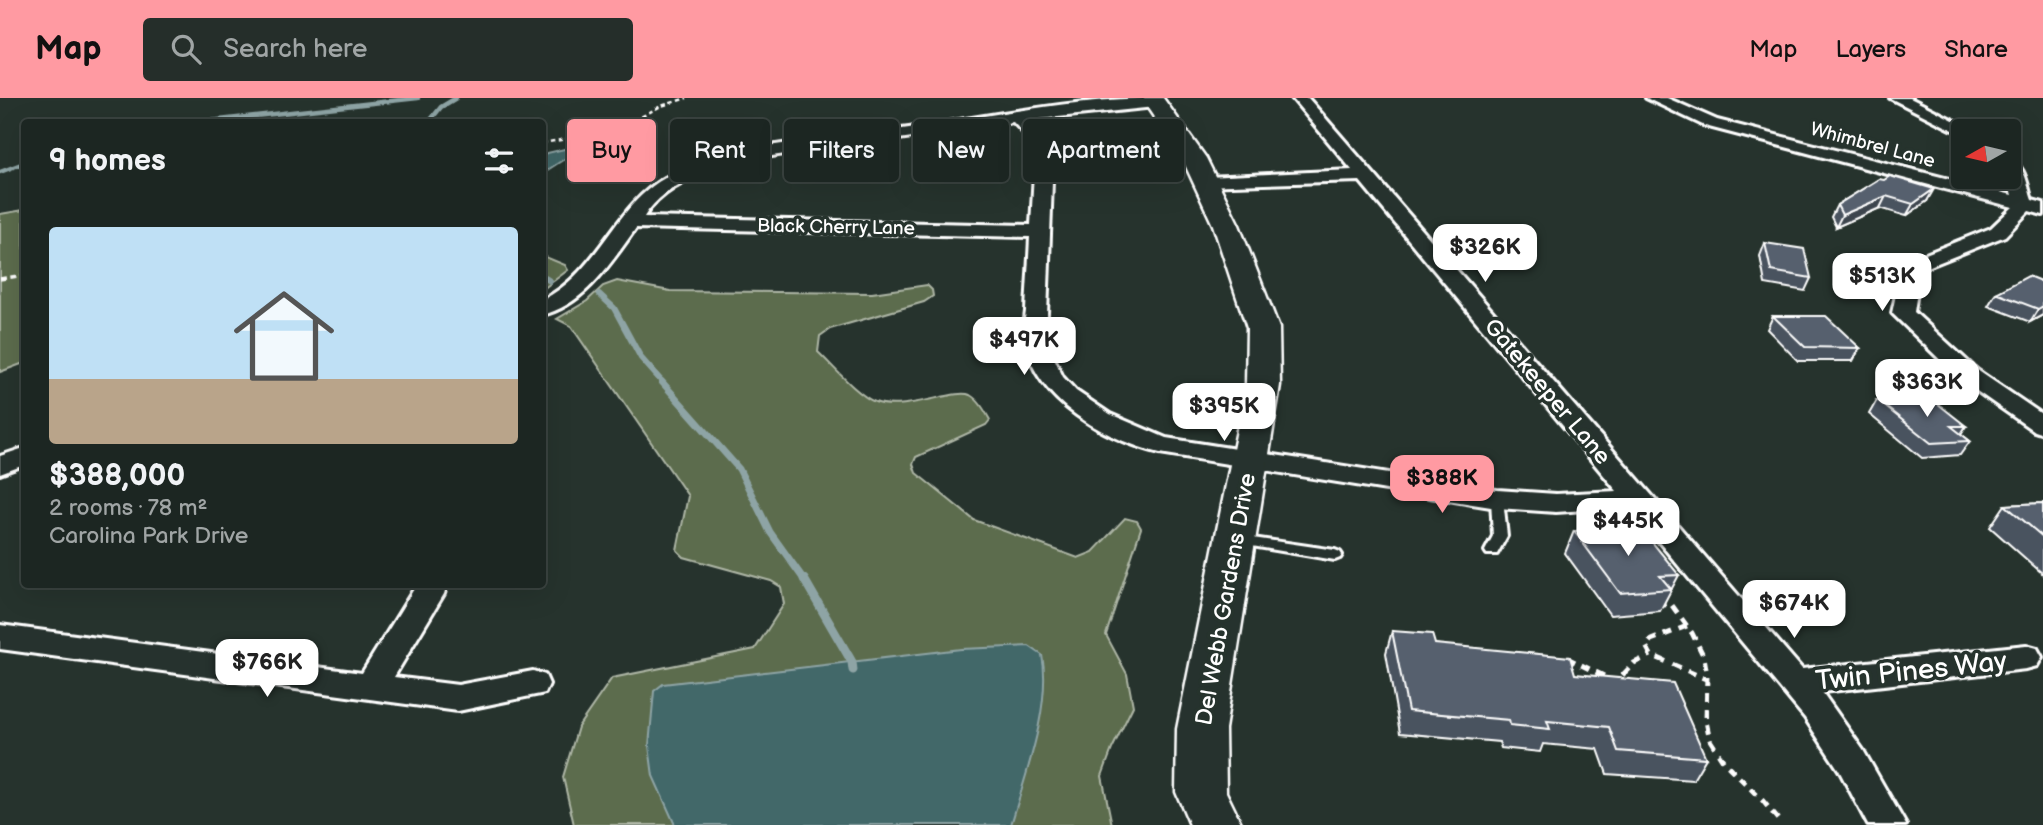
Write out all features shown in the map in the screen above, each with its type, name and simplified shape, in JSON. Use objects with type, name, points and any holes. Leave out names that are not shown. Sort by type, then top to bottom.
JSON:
[{"type":"street","name":"Gatekeeper Lane","points":[[1300,98],[1795,682],[1834,732],[1887,825]]},
{"type":"street","name":"Whimbrel Lane","points":[[1654,98],[1712,123],[2033,207]]},
{"type":"street","points":[[1898,98],[1951,123]]},
{"type":"street","points":[[546,307],[562,301],[588,278],[645,201],[671,183],[733,159],[1017,117],[1154,100]]},
{"type":"street","name":"Del Webb Gardens Drive","points":[[1154,100],[1184,140],[1207,182],[1255,302],[1265,342],[1263,385],[1204,707],[1200,754],[1200,814]]},
{"type":"street","points":[[1017,117],[1041,142],[1044,155],[1035,341],[1041,362],[1054,384],[1073,401],[1111,425],[1160,445],[1497,499],[1556,503],[1638,498]]},
{"type":"street","points":[[1207,182],[1365,175]]},
{"type":"street","points":[[2021,184],[2033,207],[1998,232],[1910,267],[1903,313],[1969,374],[2043,426]]},
{"type":"street","name":"Black Cherry Lane","points":[[631,222],[1041,231]]},
{"type":"street","points":[[0,466],[21,457]]},
{"type":"street","points":[[371,686],[431,588]]},
{"type":"street","points":[[0,636],[457,698],[533,684]]},
{"type":"street","name":"Twin Pines Way","points":[[1795,682],[2026,657]]},
{"type":"lane","points":[[1492,551],[1500,536],[1497,499]]},
{"type":"lane","points":[[1235,539],[1335,555]]},
{"type":"path","points":[[546,142],[615,131],[660,106],[687,98]]},
{"type":"path","points":[[0,279],[21,276]]},
{"type":"path","points":[[1656,606],[1671,604],[1703,654],[1706,679],[1703,716],[1711,743],[1723,759],[1764,799],[1780,822]]},
{"type":"path","points":[[1687,626],[1651,640],[1646,646],[1651,655],[1706,679]]},
{"type":"path","points":[[1557,658],[1570,657],[1616,682],[1633,663],[1651,655]]},
{"type":"green space","points":[[21,210],[21,364],[0,372],[0,214]]},
{"type":"green space","points":[[546,257],[565,265],[568,270],[546,287]]},
{"type":"green space","points":[[617,281],[670,291],[872,293],[927,285],[932,290],[933,296],[924,302],[830,329],[820,336],[818,352],[853,387],[875,402],[900,405],[963,394],[976,400],[990,420],[986,425],[916,457],[913,464],[916,473],[974,520],[1078,558],[1093,552],[1125,518],[1137,521],[1141,528],[1106,635],[1127,674],[1133,706],[1102,776],[1112,825],[574,825],[563,777],[578,727],[612,678],[755,649],[784,604],[781,587],[771,581],[684,557],[677,550],[688,496],[571,326],[557,319],[587,301],[603,286]]},
{"type":"water","points":[[567,148],[567,157],[546,171],[546,153]]},
{"type":"water","points":[[1029,646],[1042,655],[1043,695],[1036,740],[1011,825],[675,825],[653,776],[649,746],[654,691],[663,684],[961,649]]},
{"type":"building","points":[[1890,176],[1934,189],[1913,204],[1886,196],[1842,215],[1837,205],[1879,179],[1884,180]]},
{"type":"building","points":[[1765,243],[1804,249],[1811,278],[1771,271]]},
{"type":"building","points":[[2028,276],[2043,282],[2043,306],[2038,309],[1996,293]]},
{"type":"building","points":[[1773,316],[1826,316],[1860,348],[1805,347]]},
{"type":"building","points":[[1928,396],[1966,426],[1951,426],[1970,441],[1931,443],[1877,400]]},
{"type":"building","points":[[2043,503],[2043,537],[2005,505]]},
{"type":"building","points":[[1639,526],[1679,575],[1660,576],[1671,589],[1620,593],[1574,531]]},
{"type":"building","points":[[1392,631],[1432,634],[1435,644],[1570,657],[1575,674],[1673,683],[1706,758],[1618,751],[1609,727],[1547,721],[1550,729],[1510,725],[1509,720],[1408,711]]},
{"type":"waterway","points":[[228,119],[418,98]]},
{"type":"waterway","points":[[431,119],[441,107],[456,98]]},
{"type":"waterway","points":[[0,172],[21,164]]},
{"type":"waterway","points":[[546,278],[550,281]]},
{"type":"waterway","points":[[599,294],[614,308],[641,358],[664,384]]},
{"type":"waterway","points":[[662,382],[739,469],[770,532],[805,581]]},
{"type":"waterway","points":[[804,579],[852,662],[853,670]]}]
